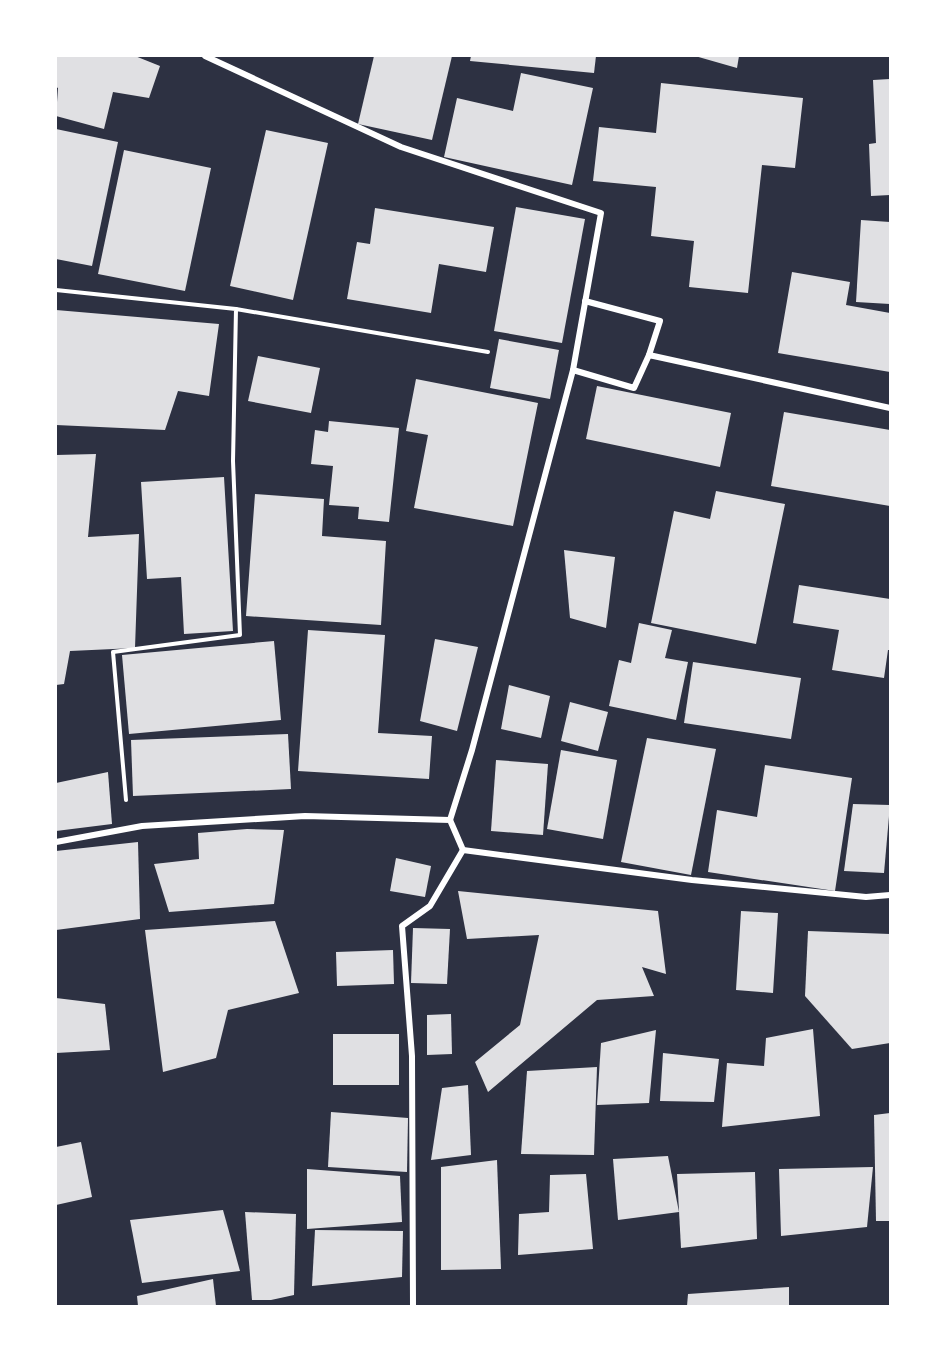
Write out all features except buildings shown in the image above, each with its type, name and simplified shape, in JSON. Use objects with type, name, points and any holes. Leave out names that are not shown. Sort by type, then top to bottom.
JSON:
[{"type":"street","points":[[205,56],[401,147],[601,213],[573,370],[472,750],[450,820],[463,850]]},
{"type":"street","points":[[573,370],[634,388],[649,355],[660,321],[585,301]]},
{"type":"street","points":[[649,355],[891,408]]},
{"type":"street","points":[[56,842],[129,828],[306,816],[450,820]]},
{"type":"street","points":[[463,850],[692,879],[866,897],[891,895]]},
{"type":"street","points":[[413,1306],[412,1056],[402,926],[430,906],[463,850]]},
{"type":"path","points":[[56,290],[236,309],[488,352]]},
{"type":"path","points":[[129,828],[113,652],[240,635],[233,461],[236,309]]}]
